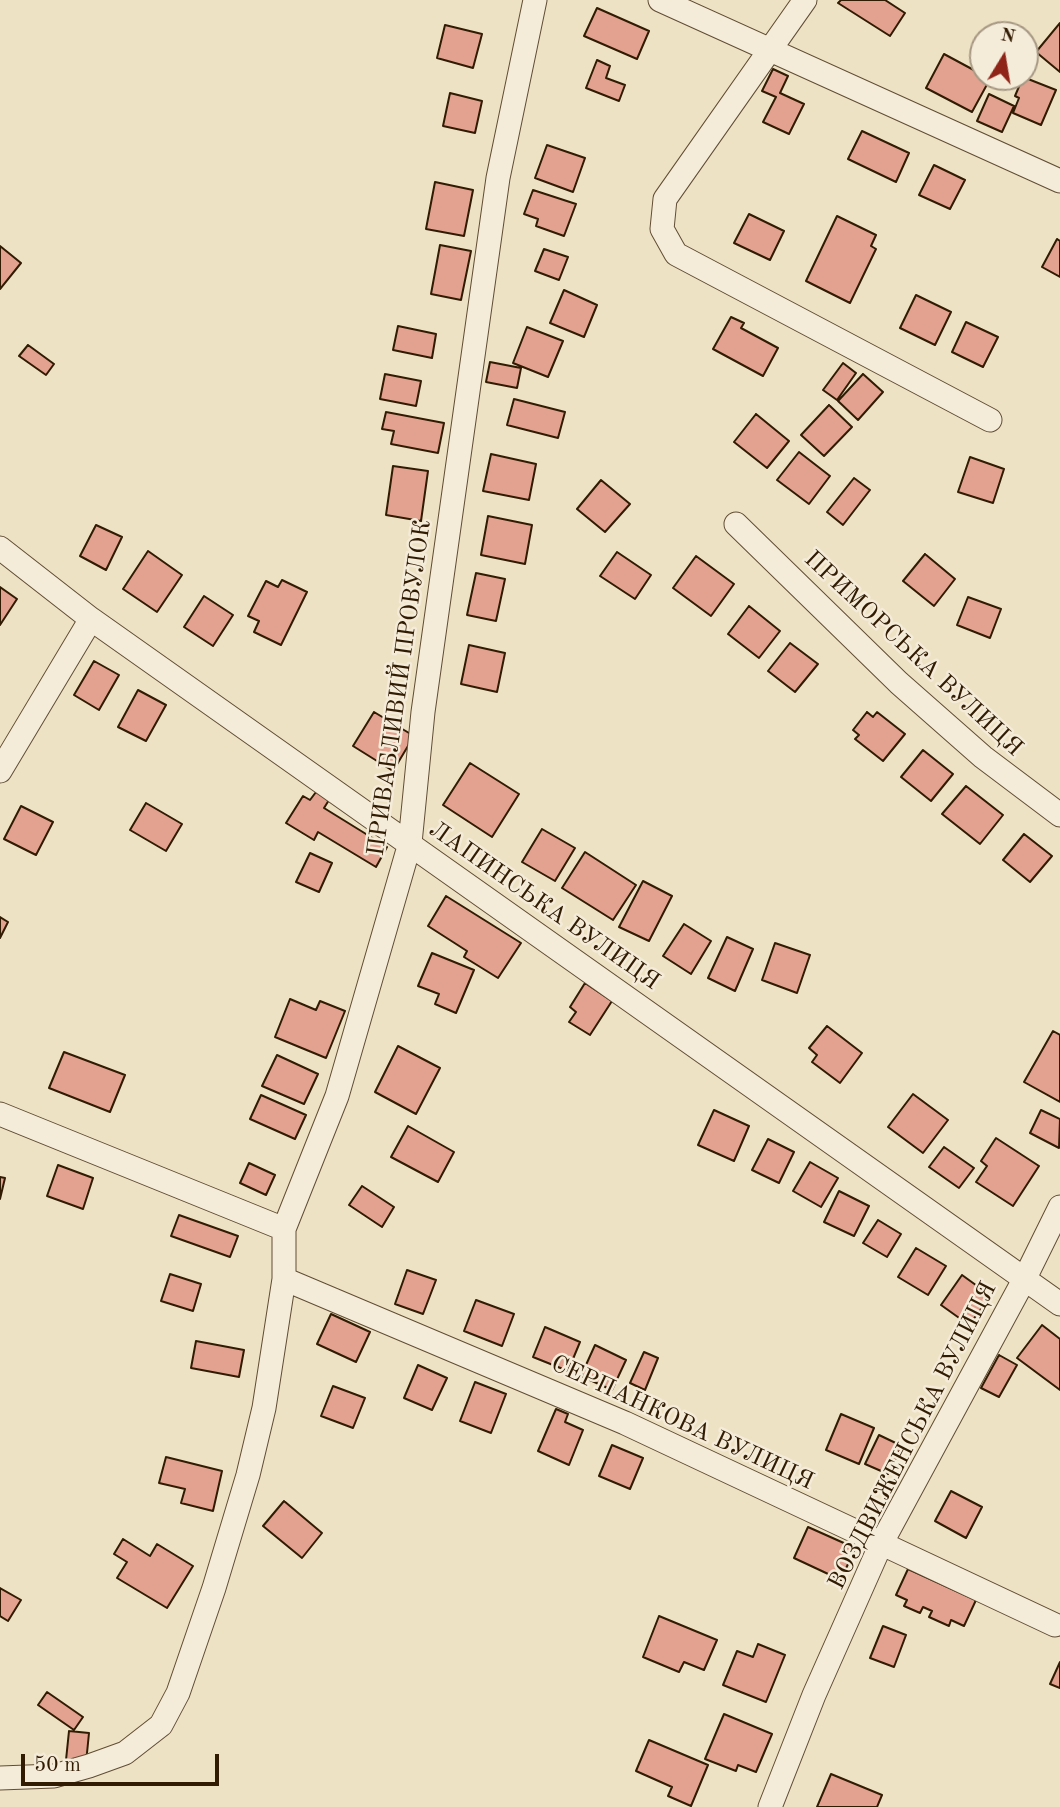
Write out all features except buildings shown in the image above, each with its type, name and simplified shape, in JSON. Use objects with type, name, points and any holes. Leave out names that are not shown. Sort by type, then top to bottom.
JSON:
[{"type":"street","name":"ПРИВАБЛИВИЙ ПРОВУЛОК","points":[[0,1778],[54,1776],[89,1766],[125,1753],[161,1725],[178,1693],[193,1650],[248,1475],[264,1408],[284,1279],[284,1230],[337,1096],[410,843],[423,712],[498,178],[535,0]]},
{"type":"street","points":[[660,0],[1060,181]]},
{"type":"street","points":[[805,0],[666,199],[662,229],[676,254],[990,420]]},
{"type":"street","name":"ПРИМОРСЬКА ВУЛИЦЯ","points":[[736,524],[899,683],[983,757],[1060,815]]},
{"type":"street","name":"ЛАПИНСЬКА ВУЛИЦЯ","points":[[0,548],[91,619],[1060,1304]]},
{"type":"street","points":[[0,771],[91,619]]},
{"type":"street","points":[[0,1114],[284,1230]]},
{"type":"street","name":"ВОЗДВИЖЕНСЬКА ВУЛИЦЯ","points":[[770,1807],[814,1695],[881,1545],[1025,1278],[1060,1207]]},
{"type":"street","name":"СЕРПАНКОВА ВУЛИЦЯ","points":[[284,1279],[625,1423],[1055,1625]]}]
